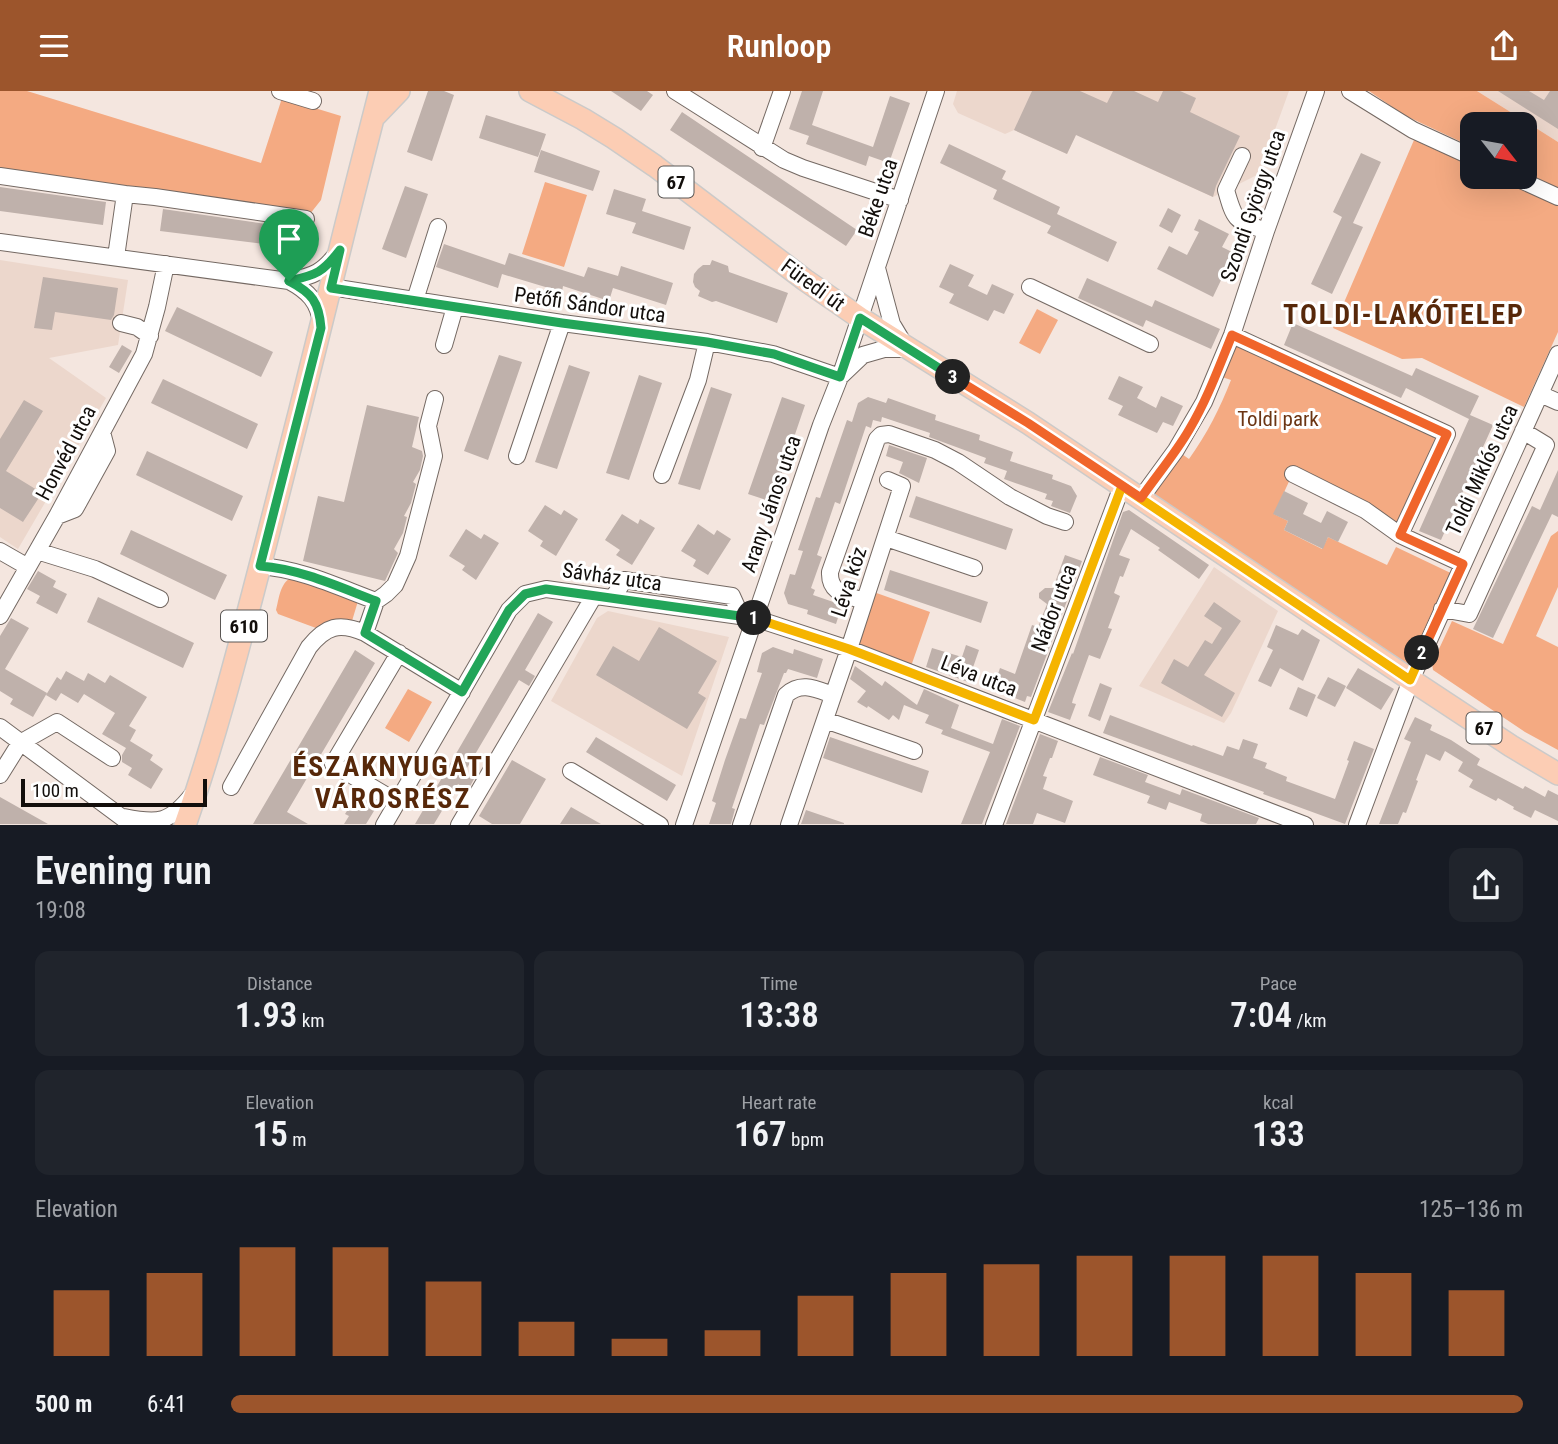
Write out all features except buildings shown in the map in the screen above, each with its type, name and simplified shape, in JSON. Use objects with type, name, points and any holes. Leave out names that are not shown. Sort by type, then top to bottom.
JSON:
[{"type":"main road","points":[[371,91],[372,119]]},
{"type":"main road","name":"610","points":[[185,824],[228,686],[260,566],[380,91]]},
{"type":"main road","points":[[372,119],[399,91]]},
{"type":"main road","name":"Füredi út","points":[[530,91],[583,119],[655,166],[795,273],[860,318],[1028,423],[1410,680],[1558,774]]},
{"type":"street","points":[[280,91],[313,101]]},
{"type":"street","points":[[675,91],[762,148],[803,168],[900,200]]},
{"type":"street","points":[[762,148],[782,91]]},
{"type":"street","name":"Béke utca","points":[[860,318],[936,91]]},
{"type":"street","name":"Szondi György utca","points":[[1141,498],[1176,450],[1204,402],[1232,335],[1316,91]]},
{"type":"street","points":[[1350,91],[1413,130],[1460,152]]},
{"type":"street","points":[[1242,156],[1226,190],[1235,216],[1241,222],[1266,230]]},
{"type":"street","points":[[0,176],[306,219]]},
{"type":"street","points":[[1537,187],[1558,197]]},
{"type":"street","points":[[116,257],[125,194]]},
{"type":"street","points":[[415,300],[438,227]]},
{"type":"street","points":[[0,242],[289,281],[311,296],[320,314],[321,328]]},
{"type":"street","points":[[289,281],[315,274],[325,268],[340,250]]},
{"type":"street","name":"Honvéd utca","points":[[0,616],[144,354],[166,264]]},
{"type":"street","points":[[877,268],[892,324],[907,349]]},
{"type":"street","points":[[1030,287],[1150,344]]},
{"type":"street","name":"Petőfi Sándor utca","points":[[331,288],[707,342],[774,354],[840,377]]},
{"type":"street","points":[[444,345],[455,307]]},
{"type":"street","name":"Arany János utca","points":[[684,824],[748,617],[860,318]]},
{"type":"street","points":[[121,323],[137,327],[150,335]]},
{"type":"street","points":[[517,456],[562,323]]},
{"type":"street","points":[[1232,335],[1447,434],[1400,535]]},
{"type":"street","points":[[662,475],[698,380],[707,342]]},
{"type":"street","points":[[840,377],[863,355],[884,349],[907,349]]},
{"type":"street","name":"Toldi Miklós utca","points":[[1357,824],[1410,680],[1558,354]]},
{"type":"street","points":[[1540,394],[1558,402]]},
{"type":"street","points":[[365,633],[376,601],[394,585],[408,556],[434,456],[428,426],[435,399]]},
{"type":"street","points":[[1442,608],[1469,614],[1546,445],[1523,431]]},
{"type":"street","points":[[864,601],[839,593],[833,588],[830,572],[877,439],[881,435],[888,434],[935,450],[1010,497],[1065,522]]},
{"type":"street","points":[[1293,474],[1365,510],[1400,535],[1463,564]]},
{"type":"street","name":"Léva köz","points":[[789,824],[902,486],[888,480]]},
{"type":"street","name":"Nádor utca","points":[[994,824],[1122,486]]},
{"type":"street","points":[[886,538],[974,568]]},
{"type":"street","points":[[0,551],[28,567]]},
{"type":"street","points":[[37,551],[95,569],[160,599]]},
{"type":"street","points":[[260,566],[278,567],[298,573],[376,601]]},
{"type":"street","name":"Sávház utca","points":[[384,824],[509,610],[525,594],[546,589],[748,617]]},
{"type":"street","points":[[458,824],[594,596]]},
{"type":"street","name":"Léva utca","points":[[748,617],[849,649],[1305,824]]},
{"type":"street","points":[[231,787],[309,647],[319,635],[330,628],[342,626],[365,633],[462,692]]},
{"type":"street","points":[[397,802],[333,765],[398,653]]},
{"type":"street","points":[[741,824],[786,695],[801,686],[833,695]]},
{"type":"street","points":[[825,720],[914,751]]},
{"type":"street","points":[[3,764],[20,743],[57,722],[112,758]]},
{"type":"street","points":[[0,727],[127,821],[163,820],[180,810],[198,787]]},
{"type":"street","points":[[571,771],[660,824]]},
{"type":"shaded area","points":[[957,91],[1289,91],[1259,174],[1213,197],[1089,141],[1093,134],[1079,128],[1067,154],[1014,130],[1005,134],[958,113],[953,104]]},
{"type":"shaded area","points":[[1477,91],[1558,91],[1558,142],[1537,129],[1537,112],[1510,112]]},
{"type":"shaded area","points":[[0,260],[128,280],[118,345],[49,358],[106,398],[18,549],[0,537]]},
{"type":"shaded area","points":[[1214,567],[1278,611],[1224,723],[1139,686]]},
{"type":"shaded area","points":[[608,611],[729,637],[682,776],[551,701],[597,618]]},
{"type":"green space","points":[[0,91],[27,91],[261,163],[282,98],[341,116],[321,200],[306,219],[0,176]]},
{"type":"green space","points":[[1369,91],[1477,91],[1510,112],[1460,112],[1460,141],[1404,115]]},
{"type":"green space","points":[[1537,129],[1558,142],[1558,188],[1537,178]]},
{"type":"green space","points":[[1414,140],[1460,161],[1460,189],[1522,189],[1558,205],[1558,332],[1524,407],[1422,358],[1402,359],[1333,328]]},
{"type":"green space","points":[[545,182],[587,195],[564,267],[522,254]]},
{"type":"green space","points":[[1037,309],[1058,320],[1040,354],[1019,343]]},
{"type":"green space","name":"Toldi park","points":[[1232,335],[1447,434],[1400,535],[1292,475],[1274,514],[1288,521],[1284,530],[1322,549],[1328,537],[1387,565],[1396,547],[1457,576],[1411,680],[1141,498],[1176,450],[1189,459],[1218,411],[1231,380],[1216,375]]},
{"type":"green space","points":[[1558,531],[1558,587],[1536,636],[1558,647],[1558,750],[1525,732],[1433,670],[1432,664],[1452,621],[1503,644],[1551,536]]},
{"type":"green space","points":[[291,578],[358,601],[352,621],[333,621],[316,628],[278,614],[276,610],[280,592]]},
{"type":"green space","points":[[868,590],[930,612],[909,672],[849,649]]},
{"type":"green space","points":[[408,689],[432,702],[409,742],[385,728]]},
{"type":"district","name":"TOLDI-LAKÓTELEP","points":[[1404,314]]},
{"type":"district","name":"ÉSZAKNYUGATI VÁROSRÉSZ","points":[[393,782]]},
{"type":"route","points":[[340,250],[331,288],[707,342],[774,354],[840,377],[860,318],[1028,423],[1141,498],[1188,431],[1204,402],[1232,335],[1447,434],[1400,535],[1463,564],[1410,680],[1122,486],[1034,720],[849,649],[754,618],[546,589],[525,594],[509,610],[462,692],[365,633],[376,601],[298,573],[278,567],[260,566],[321,328],[320,314],[311,296],[289,281],[304,278],[325,268],[340,250]]}]
